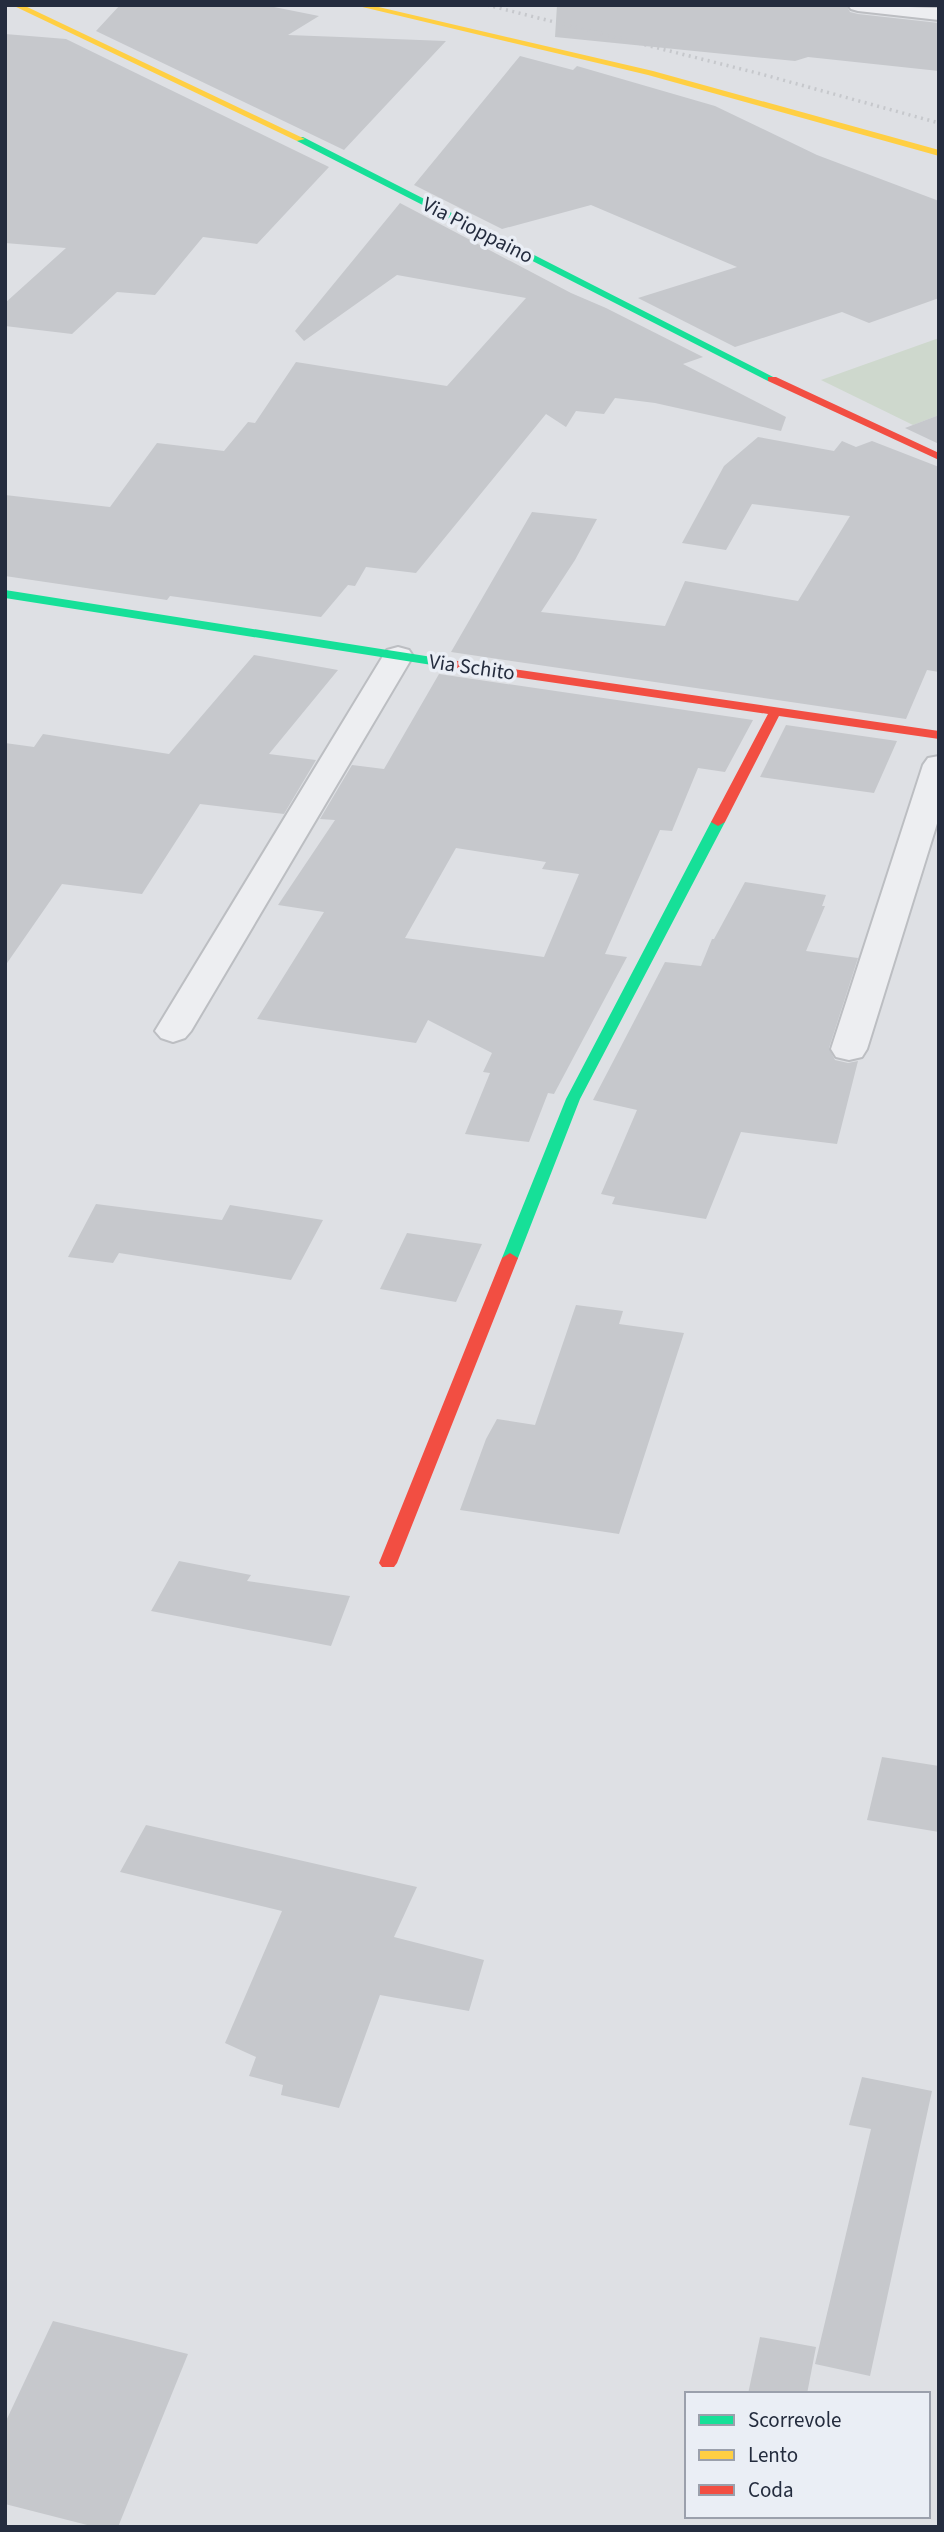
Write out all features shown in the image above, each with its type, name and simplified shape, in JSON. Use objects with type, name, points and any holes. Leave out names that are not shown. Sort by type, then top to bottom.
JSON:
[{"type":"main road","name":"Via Pioppaino","points":[[16,5],[122,52],[532,256],[773,381],[939,457]]},
{"type":"main road","points":[[358,5],[634,68],[939,153]]},
{"type":"main road","name":"Via Schito","points":[[5,594],[398,656],[939,735]]},
{"type":"main road","points":[[388,1563],[573,1099],[775,712]]},
{"type":"street","points":[[858,5],[939,14]]},
{"type":"street","points":[[173,1031],[398,656]]},
{"type":"street","points":[[849,1049],[939,765]]},
{"type":"shaded area","points":[[939,338],[939,415],[913,425],[821,380]]},
{"type":"building","points":[[120,5],[264,5],[319,16],[288,35],[446,41],[344,150],[96,31]]},
{"type":"building","points":[[557,5],[846,5],[850,12],[858,14],[939,23],[939,71],[808,57],[795,61],[555,37]]},
{"type":"building","points":[[5,34],[66,39],[329,167],[257,244],[203,237],[155,295],[117,292],[72,334],[5,326],[5,303],[66,248],[5,243]]},
{"type":"building","points":[[520,56],[573,70],[577,66],[715,106],[817,155],[939,201],[939,298],[869,323],[842,312],[735,347],[638,298],[737,267],[591,205],[502,229],[414,185]]},
{"type":"building","points":[[400,203],[571,293],[703,357],[683,364],[786,417],[781,431],[655,403],[615,398],[604,414],[576,411],[566,427],[546,414],[416,573],[366,567],[355,586],[348,585],[321,617],[170,596],[167,600],[5,576],[5,495],[110,507],[157,443],[224,451],[248,422],[255,423],[296,362],[447,386],[526,298],[397,275],[304,341],[295,331]]},
{"type":"building","points":[[939,415],[939,444],[905,428]]},
{"type":"building","points":[[758,437],[834,451],[842,441],[856,447],[872,441],[939,467],[939,672],[927,670],[906,719],[451,652],[532,512],[597,519],[575,560],[541,612],[665,626],[685,581],[798,601],[850,516],[752,504],[726,550],[682,543],[724,466]]},
{"type":"building","points":[[254,655],[338,670],[269,754],[316,760],[284,814],[200,804],[142,894],[62,884],[5,966],[5,743],[34,747],[43,734],[169,754]]},
{"type":"building","points":[[439,674],[753,720],[725,772],[698,768],[672,831],[660,830],[605,954],[627,957],[554,1094],[548,1093],[529,1142],[465,1134],[490,1073],[483,1072],[492,1053],[428,1020],[416,1043],[257,1019],[324,912],[278,905],[335,820],[320,819],[352,765],[384,769]],"holes":[[[456,848],[546,862],[542,869],[579,874],[544,957],[405,938]]]},
{"type":"building","points":[[786,725],[897,741],[874,793],[760,777]]},
{"type":"building","points":[[745,882],[826,895],[822,906],[825,906],[806,951],[858,958],[829,1048],[835,1060],[848,1063],[858,1061],[837,1144],[741,1132],[706,1219],[612,1204],[615,1197],[601,1194],[637,1110],[593,1100],[665,962],[701,966],[712,939]]},
{"type":"building","points":[[96,1204],[222,1220],[230,1205],[323,1220],[291,1280],[119,1253],[113,1263],[68,1257]]},
{"type":"building","points":[[407,1233],[482,1244],[456,1302],[380,1289]]},
{"type":"building","points":[[576,1305],[623,1311],[619,1324],[684,1333],[619,1534],[460,1510],[486,1439],[497,1419],[535,1425]]},
{"type":"building","points":[[179,1561],[251,1575],[247,1581],[350,1596],[331,1646],[151,1611]]},
{"type":"building","points":[[882,1757],[939,1766],[939,1832],[867,1820]]},
{"type":"building","points":[[146,1825],[417,1887],[394,1937],[484,1960],[469,2011],[380,1995],[339,2108],[281,2095],[283,2085],[249,2076],[256,2057],[225,2043],[282,1911],[120,1872]]},
{"type":"building","points":[[862,2077],[932,2091],[870,2376],[815,2364],[871,2129],[849,2125]]},
{"type":"building","points":[[53,2321],[188,2354],[118,2527],[95,2527],[5,2504],[5,2423]]},
{"type":"building","points":[[760,2337],[816,2347],[807,2392],[748,2392]]},
{"type":"railway","points":[[487,5],[761,74],[939,123]]},
{"type":"traffic: fast","points":[[300,139],[772,379]]},
{"type":"traffic: fast","points":[[5,594],[451,664]]},
{"type":"traffic: fast","points":[[510,1258],[573,1099],[718,822]]},
{"type":"traffic: slow","points":[[16,5],[300,139]]},
{"type":"traffic: slow","points":[[358,5],[650,73],[939,153]]},
{"type":"traffic: jam","points":[[772,379],[939,457]]},
{"type":"traffic: jam","points":[[451,664],[939,735]]},
{"type":"traffic: jam","points":[[718,822],[775,712]]},
{"type":"traffic: jam","points":[[388,1563],[510,1258]]}]
